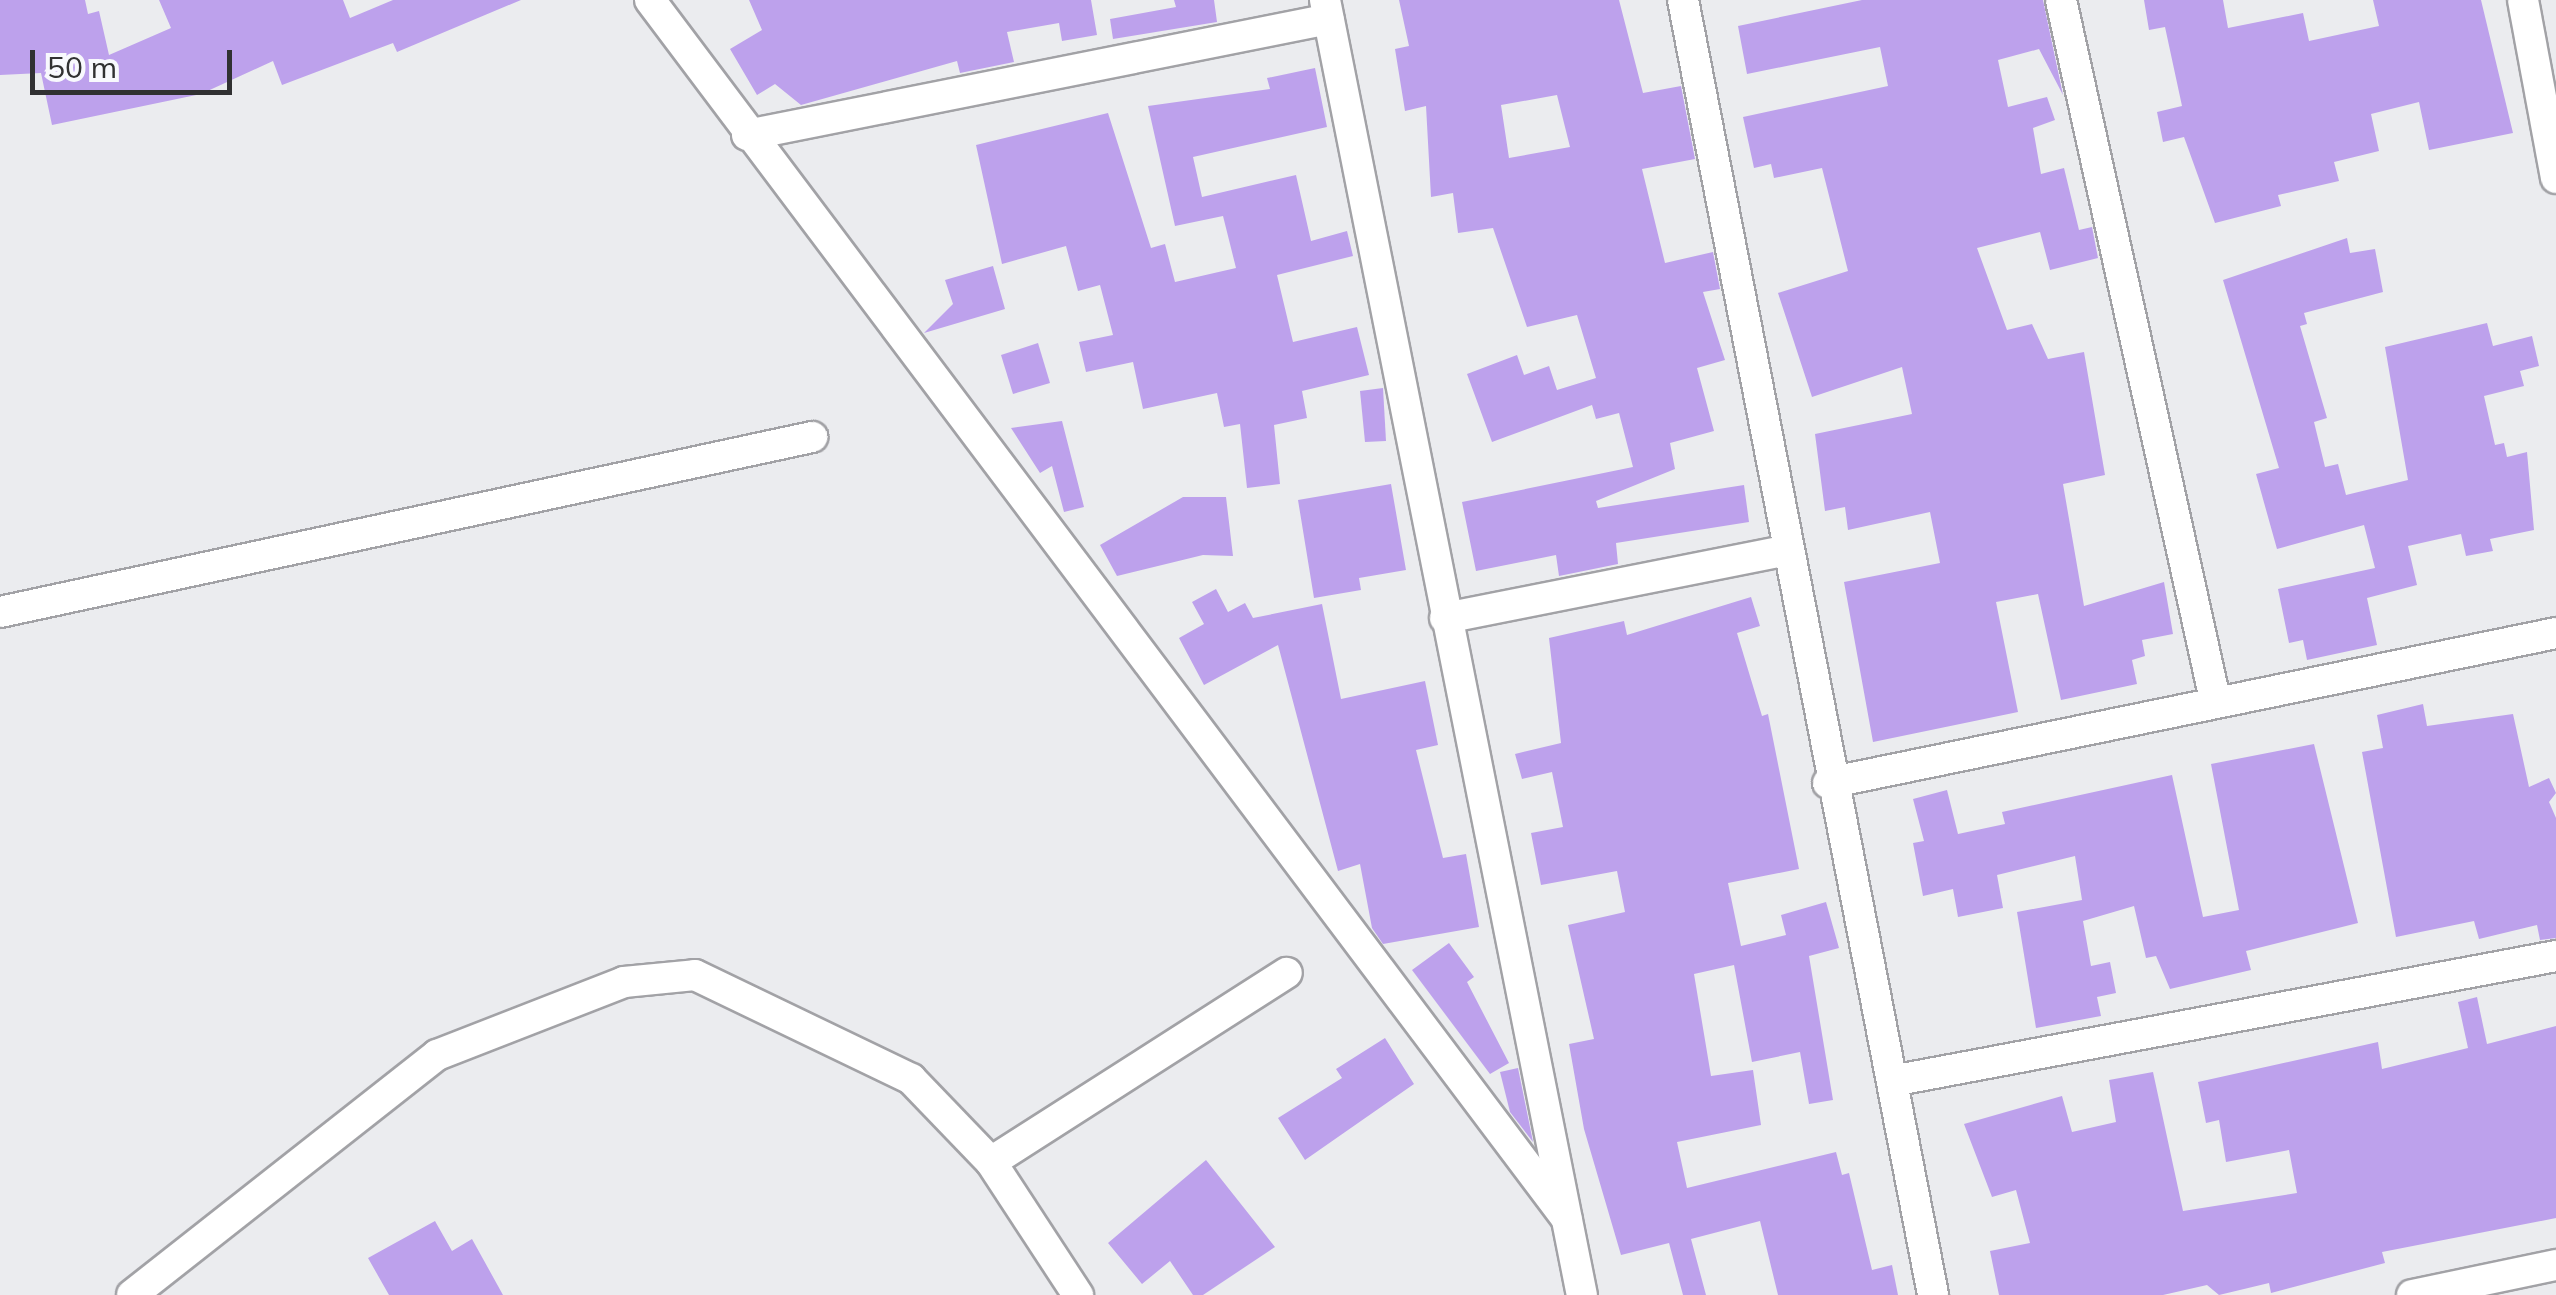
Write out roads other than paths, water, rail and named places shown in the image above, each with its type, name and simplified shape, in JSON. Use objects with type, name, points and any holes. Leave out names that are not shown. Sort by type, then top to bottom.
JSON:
[{"type":"street","points":[[650,0],[747,135],[1567,1219]]},
{"type":"street","points":[[1683,0],[1788,550],[1828,783],[1933,1295]]},
{"type":"street","points":[[2062,0],[2216,700]]},
{"type":"street","points":[[2522,0],[2556,178]]},
{"type":"street","points":[[747,135],[1327,10],[1582,1295]]},
{"type":"street","points":[[0,612],[812,438]]},
{"type":"street","points":[[1445,618],[1788,550]]},
{"type":"street","points":[[1828,783],[2556,633]]},
{"type":"street","points":[[1892,1081],[2556,956]]},
{"type":"street","points":[[991,1162],[1287,973]]},
{"type":"street","points":[[132,1295],[437,1055],[624,982],[695,975],[824,1031],[911,1079],[991,1162],[1078,1295]]},
{"type":"street","points":[[2412,1295],[2465,1289],[2556,1264]]}]
